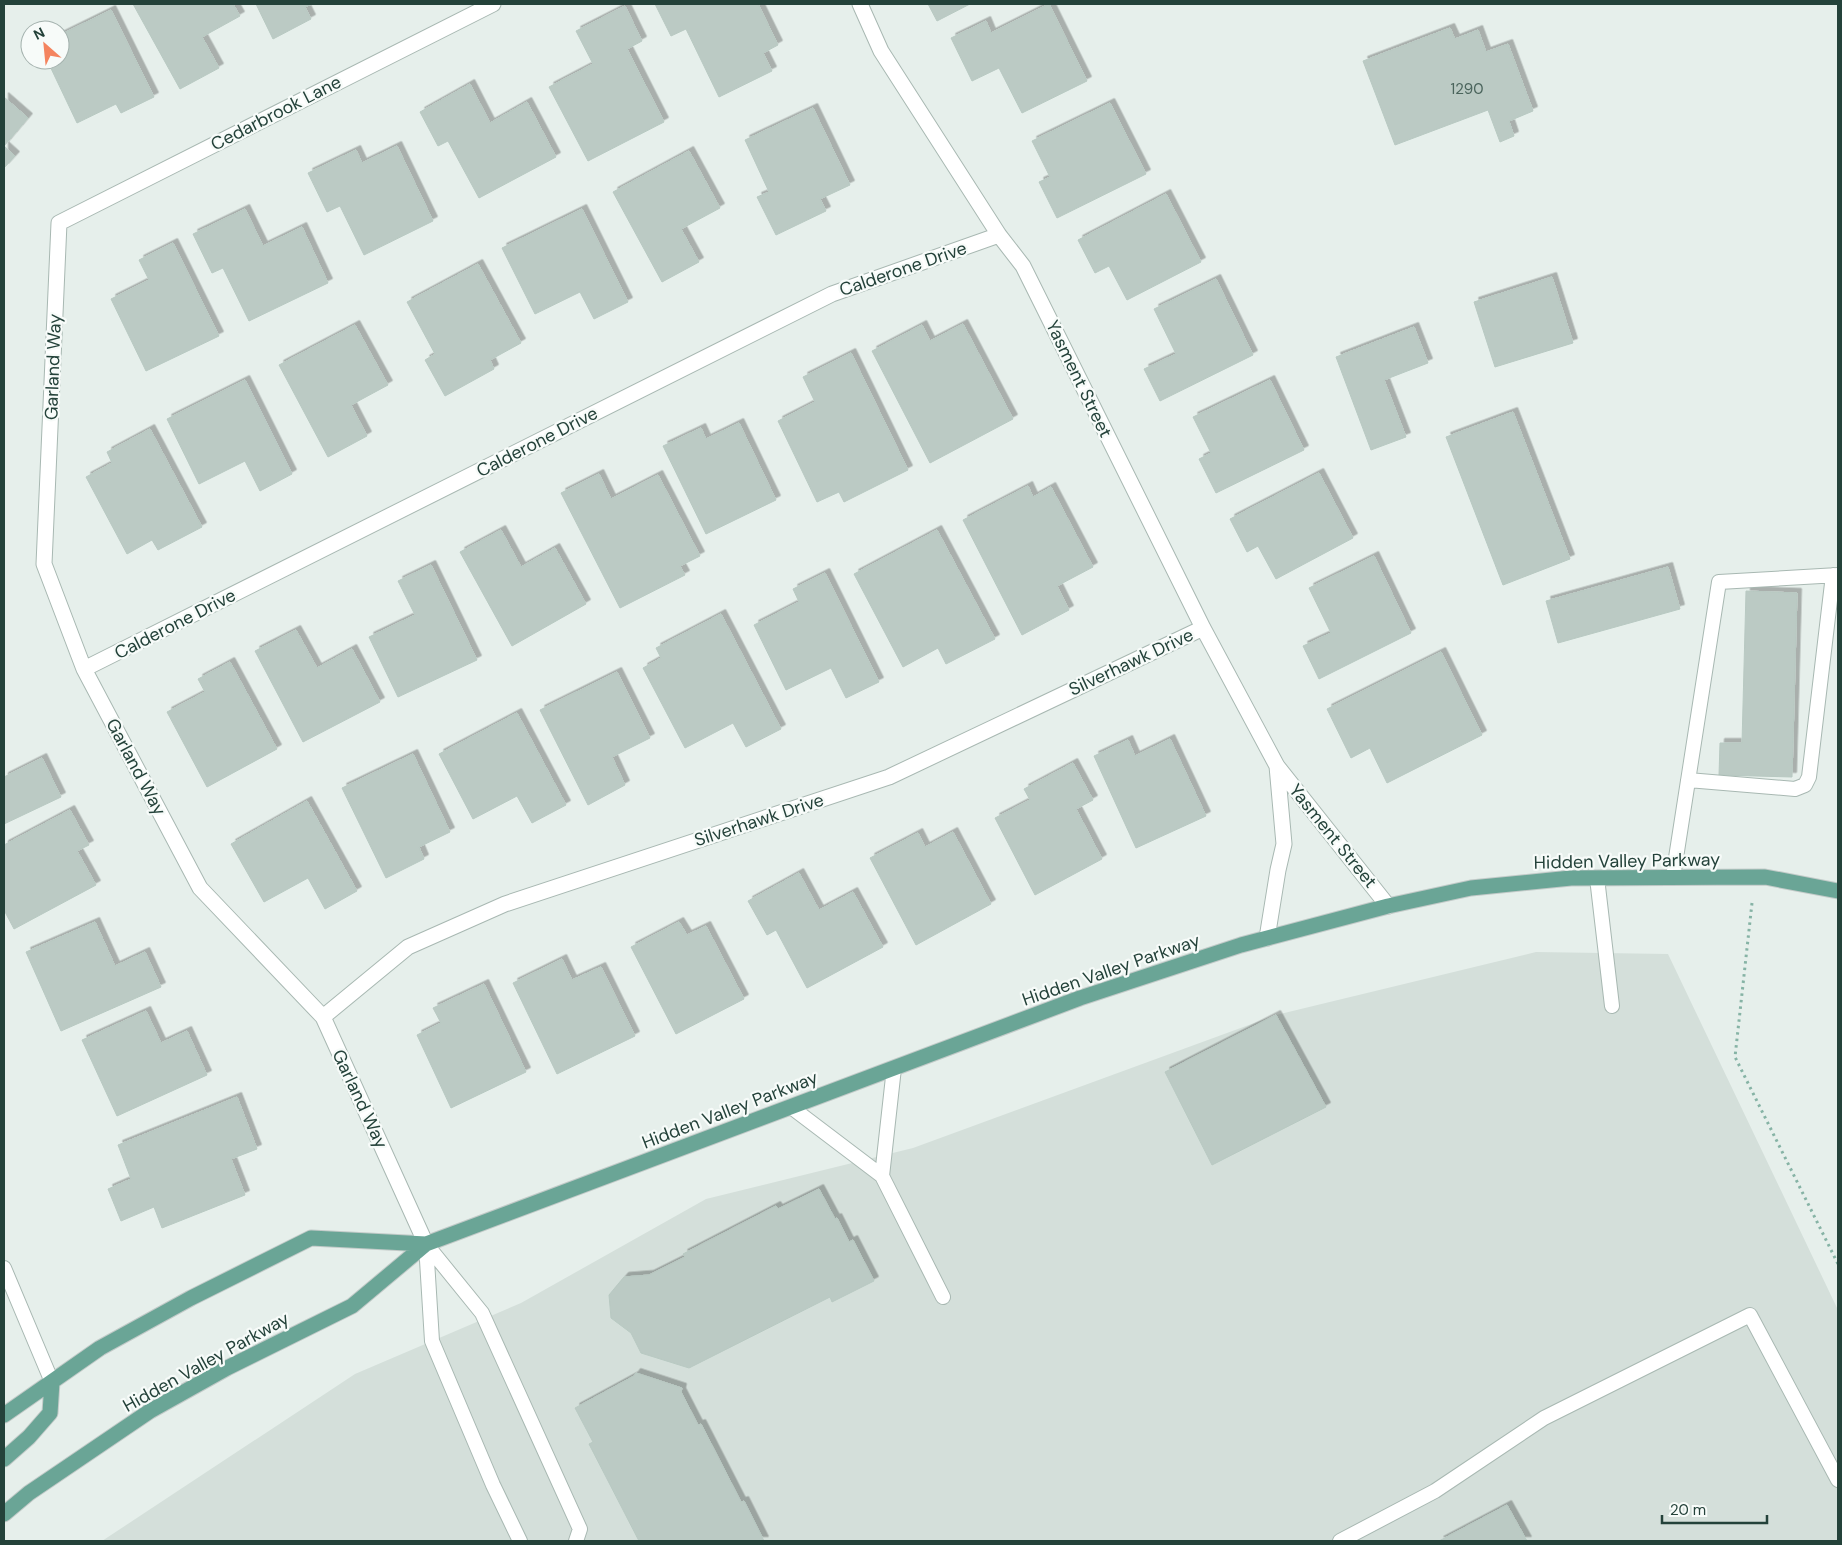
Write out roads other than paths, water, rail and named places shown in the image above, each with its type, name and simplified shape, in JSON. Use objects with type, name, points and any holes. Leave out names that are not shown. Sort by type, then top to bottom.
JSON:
[{"type":"main road","name":"Hidden Valley Parkway","points":[[4,1514],[29,1493],[150,1411],[227,1368],[352,1306],[426,1244],[1080,998],[1241,945],[1388,906],[1471,888],[1570,878],[1765,877],[1838,891]]},
{"type":"main road","name":"Hidden Valley Parkway","points":[[4,1415],[100,1348],[191,1298],[311,1238],[426,1244]]},
{"type":"main road","points":[[4,1459],[29,1437],[50,1413],[52,1382]]},
{"type":"street","name":"Cedarbrook Lane","points":[[59,223],[494,4]]},
{"type":"street","name":"Yasment Street","points":[[860,4],[880,51],[999,235],[1023,266],[1203,628],[1277,766],[1388,906]]},
{"type":"street","name":"Garland Way","points":[[59,223],[44,564],[84,669],[200,888],[323,1017],[426,1244]]},
{"type":"street","name":"Calderone Drive","points":[[84,669],[832,294],[999,235]]},
{"type":"street","name":"Silverhawk Drive","points":[[323,1017],[408,947],[505,904],[888,776],[1203,628]]},
{"type":"street","name":"Yasment Street","points":[[1267,938],[1284,844],[1277,766]]},
{"type":"lane","points":[[1673,878],[1718,582],[1836,575],[1809,778],[1805,785],[1795,789],[1688,780]]},
{"type":"lane","points":[[1597,878],[1612,1006]]},
{"type":"lane","points":[[882,1176],[894,1068]]},
{"type":"lane","points":[[792,1107],[882,1176],[943,1298]]},
{"type":"lane","points":[[426,1244],[432,1341],[493,1485],[520,1541]]},
{"type":"lane","points":[[426,1244],[482,1313],[580,1529],[576,1541]]},
{"type":"lane","points":[[4,1271],[52,1382]]},
{"type":"lane","points":[[1340,1541],[1436,1491],[1544,1418],[1750,1314],[1838,1480]]}]
